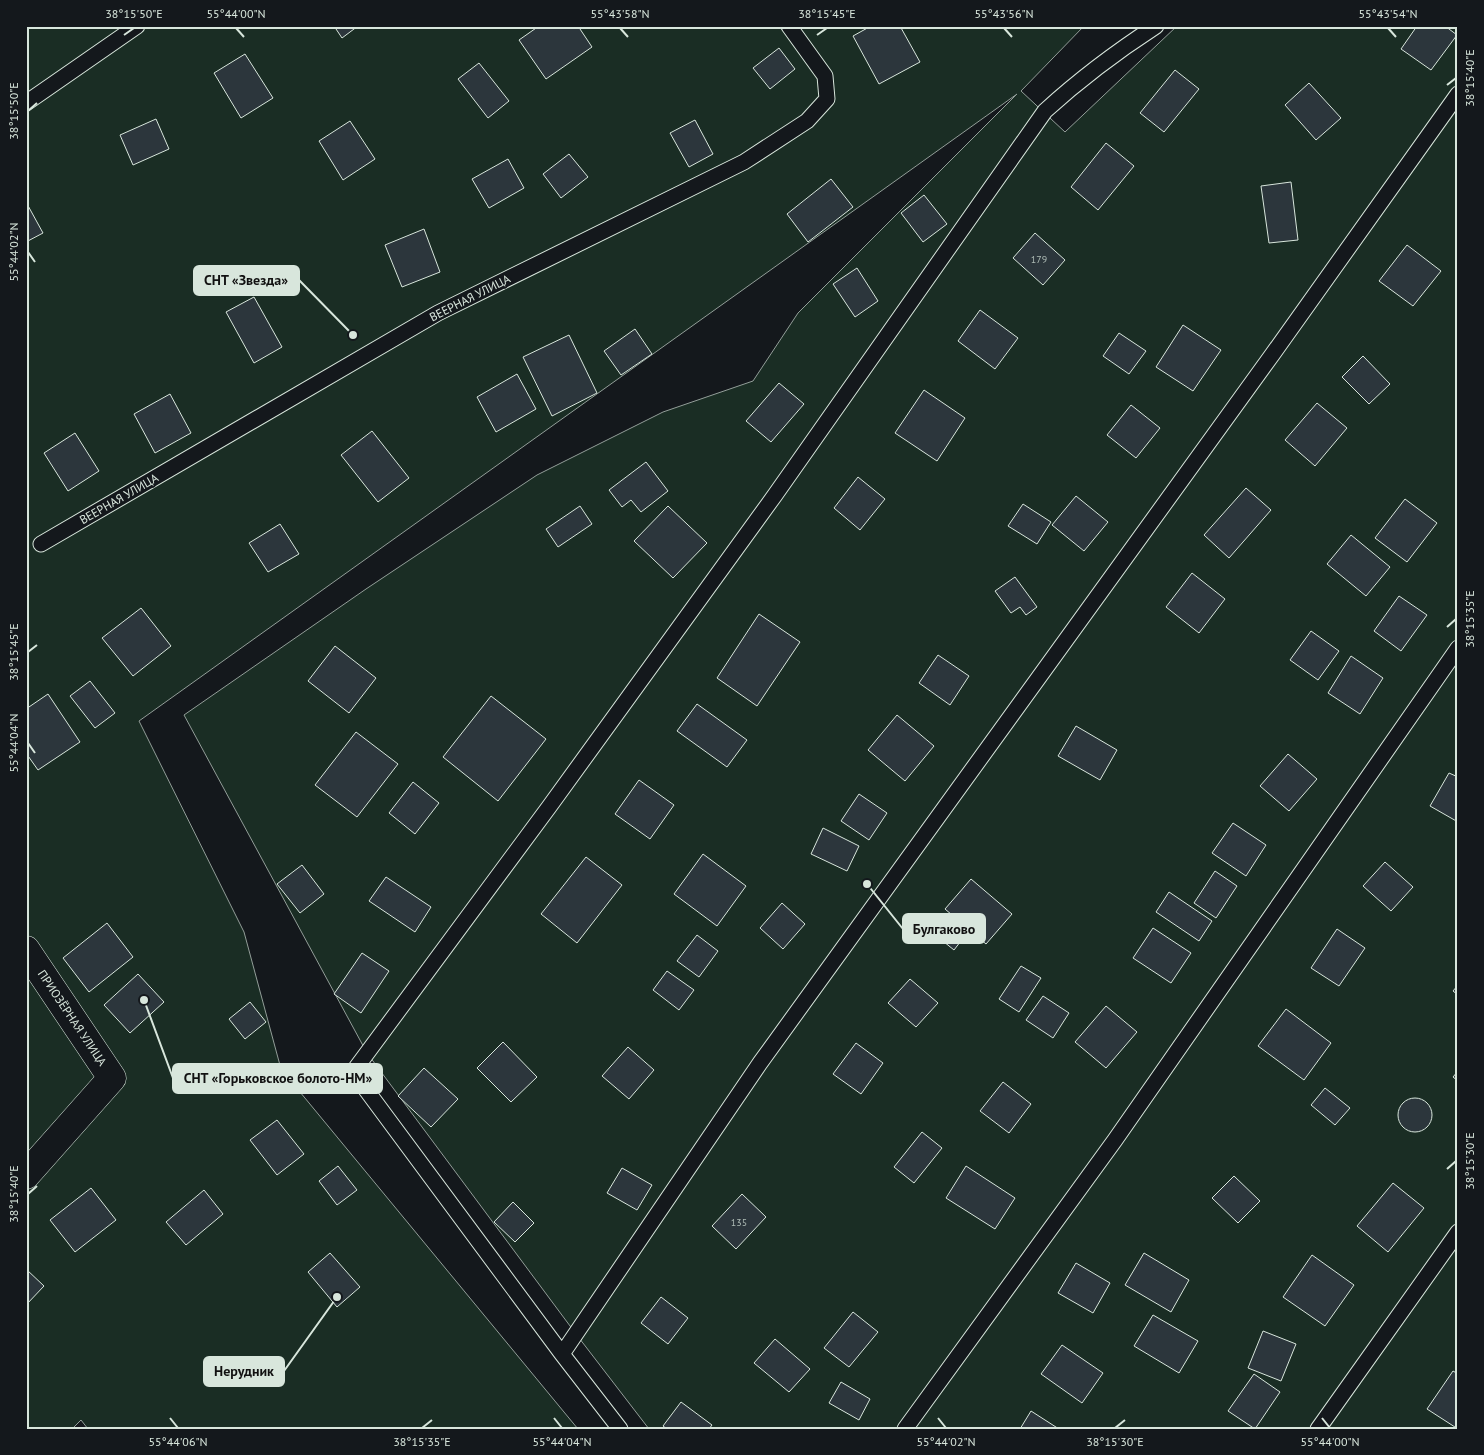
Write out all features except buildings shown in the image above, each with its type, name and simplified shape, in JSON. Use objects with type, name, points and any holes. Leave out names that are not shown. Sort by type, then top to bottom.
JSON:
[{"type":"street","name":"ПРИОЗЁРНАЯ УЛИЦА","points":[[26,950],[112,1078],[26,1175]]},
{"type":"lane","points":[[26,103],[137,26]]},
{"type":"lane","name":"ВЕЕРНАЯ УЛИЦА","points":[[41,544],[438,313],[744,162],[807,121],[827,99],[825,76],[789,26]]},
{"type":"lane","points":[[620,1429],[562,1354],[354,1072],[769,503],[1045,111],[1072,86],[1156,26]]},
{"type":"lane","points":[[562,1354],[766,1054],[1266,363],[1458,94]]},
{"type":"lane","points":[[905,1429],[1115,1140],[1458,648]]},
{"type":"lane","points":[[1318,1429],[1458,1232]]},
{"type":"green space","points":[[26,26],[1084,26],[1021,91],[1065,132],[1177,26],[1458,26],[1458,1429],[649,1429],[367,1053],[184,715],[366,589],[537,475],[663,412],[753,381],[798,313],[1017,94],[139,721],[244,932],[281,1069],[578,1429],[88,1429],[81,1420],[72,1429],[26,1429]]},
{"type":"place","name":"СНТ «Звезда»","points":[[353,335]]},
{"type":"place","name":"Булгаково","points":[[867,884]]},
{"type":"place","name":"СНТ «Горьковское болото-НМ»","points":[[144,1000]]},
{"type":"place","name":"Нерудник","points":[[337,1297]]}]
